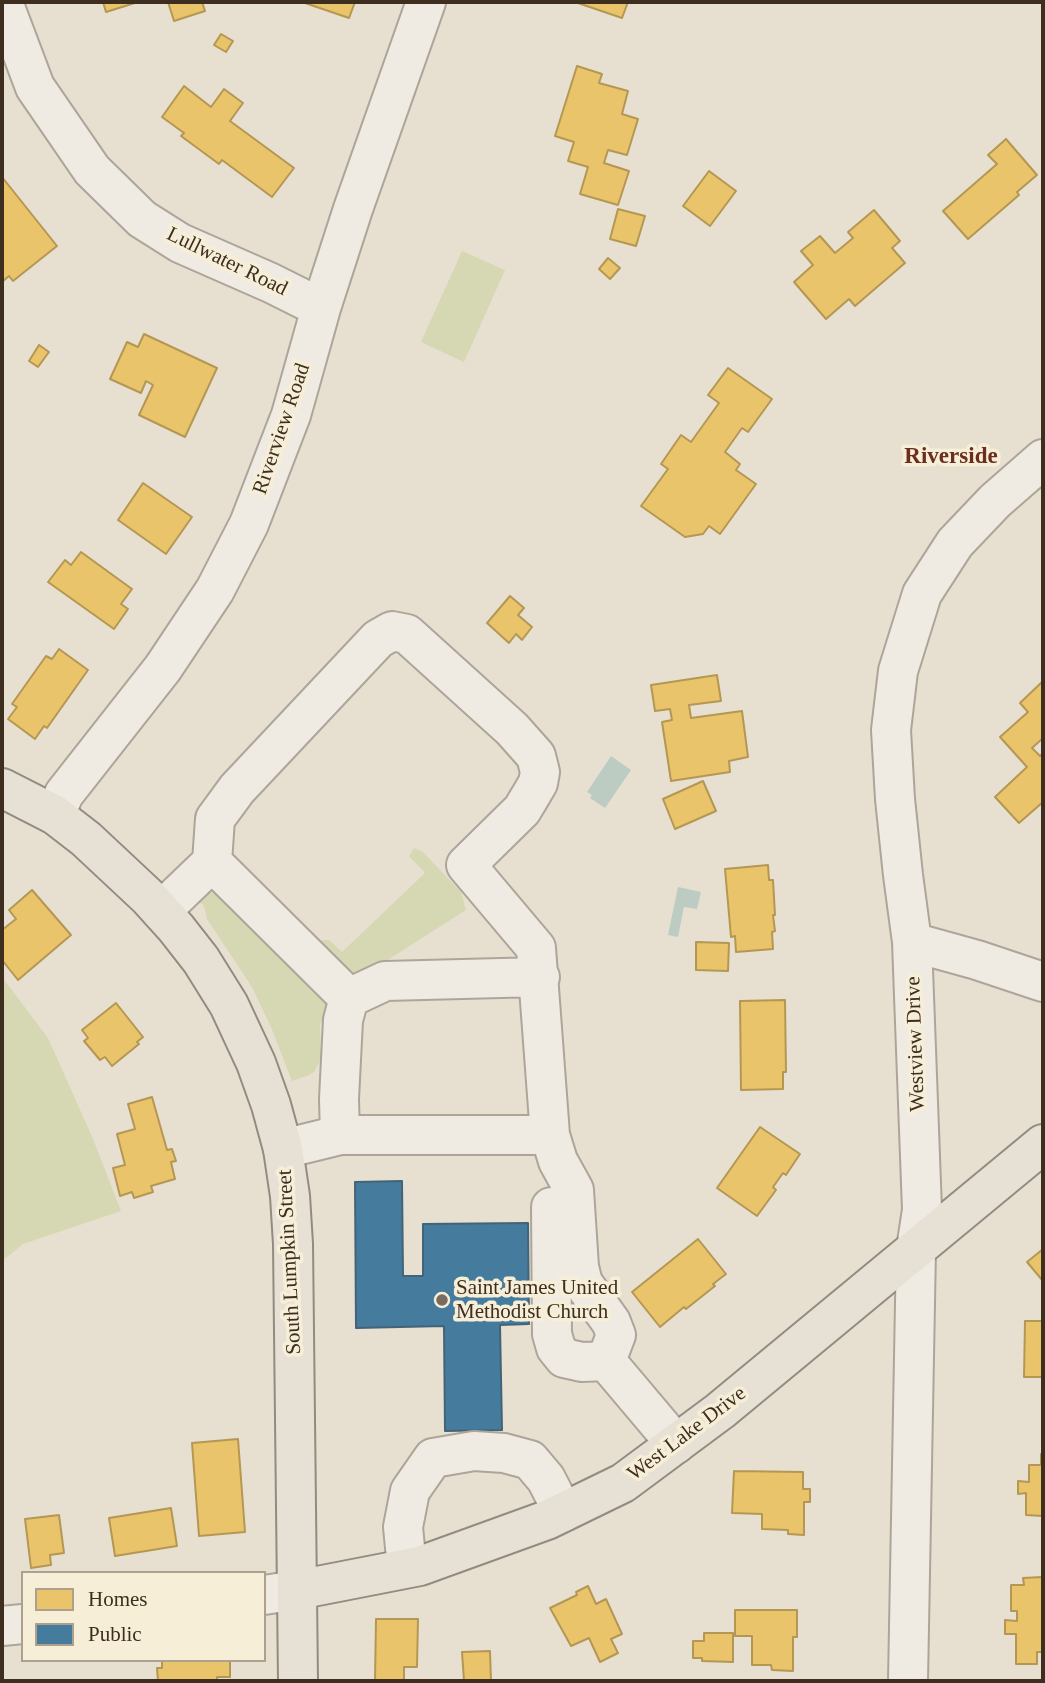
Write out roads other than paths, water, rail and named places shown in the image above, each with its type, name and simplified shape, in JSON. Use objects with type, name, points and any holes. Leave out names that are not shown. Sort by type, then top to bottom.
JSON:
[{"type":"main road","name":"South Lumpkin Street","points":[[2,788],[55,815],[86,839],[161,911],[201,960],[229,1005],[256,1063],[271,1105],[283,1149],[293,1244],[281,1593],[298,1681]]},
{"type":"main road","name":"West Lake Drive","points":[[281,1593],[420,1566],[563,1512],[623,1483],[720,1411],[1043,1144]]},
{"type":"street","name":"Lullwater Road","points":[[3,2],[35,87],[92,170],[142,219],[180,243],[321,307]]},
{"type":"street","name":"Riverview Road","points":[[55,815],[64,794],[163,668],[215,590],[249,524],[291,415],[321,307],[353,209],[426,2]]},
{"type":"street","name":"Westview Drive","points":[[908,1681],[916,1249],[922,1210],[912,942],[897,824],[891,730],[898,671],[922,594],[955,543],[1043,459]]},
{"type":"street","points":[[161,911],[212,862],[215,819],[237,789],[378,639],[392,631],[407,634],[512,729],[536,756],[540,772],[538,783],[522,810],[466,865],[537,948],[554,1148],[551,1192],[552,1334],[556,1348],[564,1358],[582,1362],[606,1361]]},
{"type":"street","points":[[212,862],[349,998]]},
{"type":"street","points":[[912,942],[1043,982]]},
{"type":"street","points":[[340,1135],[343,1020],[349,998],[385,981],[540,977]]},
{"type":"street","points":[[283,1149],[340,1135],[554,1148]]},
{"type":"street","points":[[554,1148],[574,1190],[579,1268],[583,1283],[611,1322],[616,1335],[606,1361]]},
{"type":"street","points":[[606,1361],[676,1444]]},
{"type":"street","points":[[407,1568],[402,1527],[410,1491],[433,1458],[474,1451],[504,1453],[530,1460],[546,1479],[563,1512]]},
{"type":"street","points":[[2,1626],[21,1624]]},
{"type":"place","name":"Saint James United Methodist Church","points":[[442,1300]]},
{"type":"district","name":"Riverside","points":[[951,457]]}]
